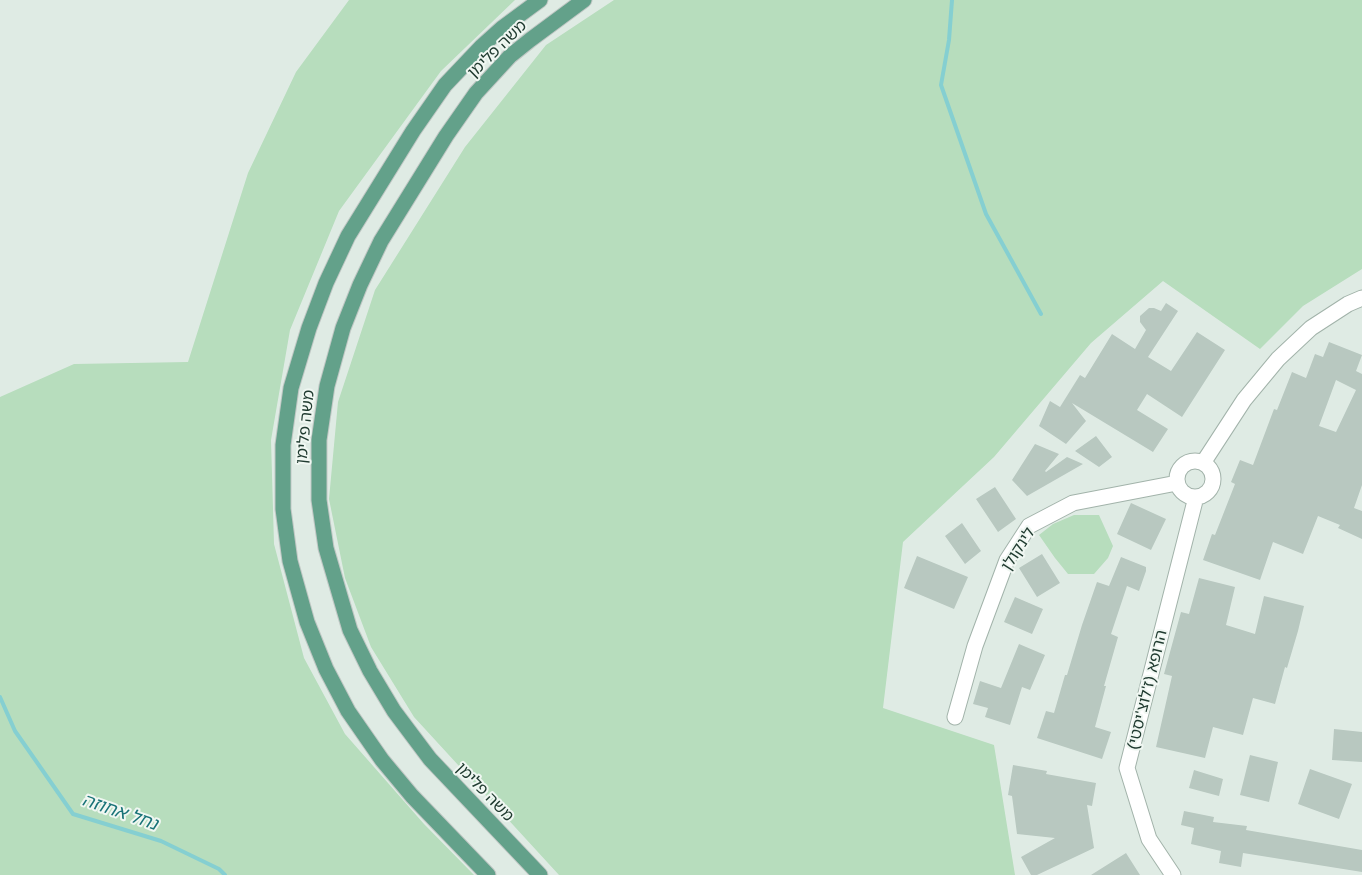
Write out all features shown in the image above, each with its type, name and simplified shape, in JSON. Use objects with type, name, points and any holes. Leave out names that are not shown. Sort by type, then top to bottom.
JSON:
[{"type":"main road","name":"משה פלימן","points":[[488,875],[412,796],[382,760],[348,711],[326,669],[308,622],[290,561],[283,509],[283,445],[291,388],[304,342],[326,283],[348,236],[413,130],[445,85],[502,28],[540,0]]},
{"type":"main road","name":"משה פלימן","points":[[540,875],[430,759],[394,711],[370,671],[350,630],[326,548],[319,500],[319,440],[327,386],[343,328],[360,285],[381,241],[446,136],[476,94],[510,56],[584,0]]},
{"type":"street","points":[[1203,463],[1244,400],[1278,359],[1311,328],[1348,304],[1362,298]]},
{"type":"street","points":[[1189,463],[1203,463],[1211,472],[1212,485],[1207,493],[1196,497],[1184,493],[1177,476],[1184,466],[1189,463]]},
{"type":"street","name":"לינקולן","points":[[955,717],[975,646],[1007,560],[1029,526],[1073,503],[1178,482]]},
{"type":"street","name":"הרופא (ז'לוצ'יסטי)","points":[[1173,875],[1150,839],[1127,768],[1196,497]]},
{"type":"green space","points":[[349,0],[515,0],[441,71],[339,211],[290,330],[271,440],[274,544],[304,658],[345,734],[424,824],[474,875],[0,875],[0,397],[74,364],[188,362],[248,173],[296,72]]},
{"type":"green space","points":[[614,0],[1362,0],[1362,269],[1303,306],[1260,349],[1163,281],[1091,343],[994,457],[903,542],[883,708],[994,745],[1015,875],[559,875],[414,717],[371,647],[345,578],[329,499],[338,402],[375,290],[465,147],[546,45]]},
{"type":"green space","points":[[1074,515],[1099,515],[1113,546],[1108,558],[1094,574],[1068,574],[1039,535],[1053,524]]},
{"type":"building","points":[[1166,303],[1178,311],[1148,357],[1171,371],[1197,332],[1225,350],[1182,417],[1147,394],[1137,410],[1168,429],[1153,452],[1072,403],[1086,421],[1066,444],[1039,426],[1050,401],[1060,407],[1080,375],[1085,378],[1112,334],[1135,349],[1146,330],[1140,322],[1140,316],[1149,308],[1161,311]]},
{"type":"building","points":[[1329,342],[1362,355],[1356,371],[1362,374],[1362,485],[1354,508],[1362,511],[1362,539],[1338,528],[1340,525],[1318,516],[1303,554],[1273,542],[1260,580],[1203,560],[1212,534],[1215,535],[1235,484],[1231,482],[1240,460],[1253,465],[1274,409],[1277,410],[1292,372],[1306,378],[1315,354],[1323,357]],"holes":[[[1336,380],[1356,390],[1336,432],[1319,426]]]},
{"type":"building","points":[[1096,436],[1112,457],[1099,467],[1075,451]]},
{"type":"building","points":[[1035,444],[1059,454],[1046,472],[1067,457],[1083,464],[1027,496],[1012,480]]},
{"type":"building","points":[[995,487],[1016,519],[998,532],[976,499]]},
{"type":"building","points":[[1131,503],[1166,519],[1151,550],[1117,534]]},
{"type":"building","points":[[962,523],[981,551],[965,564],[945,536]]},
{"type":"building","points":[[1042,554],[1060,583],[1037,597],[1019,568]]},
{"type":"building","points":[[917,556],[968,577],[954,609],[904,588]]},
{"type":"building","points":[[1121,557],[1146,567],[1146,571],[1139,591],[1127,586],[1111,634],[1118,637],[1095,727],[1111,732],[1102,759],[1037,738],[1046,711],[1054,713],[1097,582],[1109,586]]},
{"type":"building","points":[[1199,578],[1235,587],[1226,625],[1255,634],[1264,596],[1304,606],[1275,704],[1253,698],[1243,735],[1213,727],[1205,758],[1156,747],[1172,676],[1164,674],[1181,612],[1189,614]]},
{"type":"building","points":[[1015,597],[1043,609],[1032,634],[1004,622]]},
{"type":"building","points":[[1019,644],[1045,655],[1030,690],[1022,687],[1010,725],[985,717],[988,708],[973,704],[980,681],[1001,688]]},
{"type":"building","points":[[1334,729],[1362,732],[1362,762],[1332,760]]},
{"type":"building","points":[[1250,755],[1278,762],[1269,802],[1240,795]]},
{"type":"building","points":[[1013,765],[1047,771],[1046,774],[1096,783],[1092,806],[1087,805],[1094,848],[1037,875],[1031,875],[1021,857],[1055,838],[1017,834],[1012,796],[1008,795]]},
{"type":"building","points":[[1310,769],[1352,784],[1339,819],[1298,804]]},
{"type":"building","points":[[1194,770],[1223,779],[1219,796],[1189,788]]},
{"type":"building","points":[[1184,811],[1214,817],[1213,822],[1247,826],[1246,830],[1362,850],[1362,872],[1243,853],[1241,867],[1219,863],[1221,851],[1191,844],[1194,828],[1181,825]]},
{"type":"building","points":[[1126,853],[1140,875],[1091,875]]},
{"type":"waterway","points":[[952,0],[949,40],[941,85],[986,214],[1041,314]]},
{"type":"waterway","name":"נחל אחוזה","points":[[0,697],[15,731],[73,814],[161,841],[219,869],[225,875]]}]
